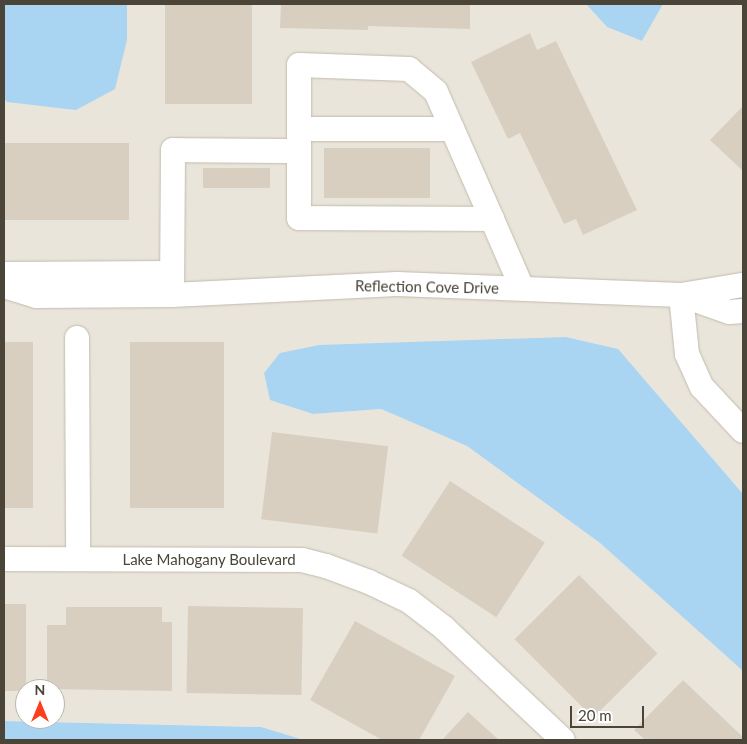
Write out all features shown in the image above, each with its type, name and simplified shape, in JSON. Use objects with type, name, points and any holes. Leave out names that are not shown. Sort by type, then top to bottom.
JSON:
[{"type":"street","points":[[492,219],[299,218],[299,65],[409,69],[436,92],[492,219],[522,288]]},
{"type":"street","points":[[172,284],[173,150],[452,129]]},
{"type":"street","points":[[4,274],[172,284]]},
{"type":"street","points":[[4,286],[36,296],[172,284]]},
{"type":"street","name":"Reflection Cove Drive","points":[[172,284],[397,284],[681,294],[743,285]]},
{"type":"street","points":[[681,294],[687,354],[702,387],[743,431]]},
{"type":"street","name":"Reflection Cove Drive","points":[[681,294],[729,312],[743,311]]},
{"type":"street","points":[[77,338],[78,559]]},
{"type":"street","name":"Lake Mahogany Boulevard","points":[[4,558],[302,560],[326,566],[369,582],[409,601],[444,628],[563,740]]},
{"type":"shaded area","points":[[127,4],[586,4],[607,27],[642,41],[663,4],[743,4],[743,494],[617,349],[566,337],[264,373],[271,400],[313,414],[381,409],[467,446],[600,543],[743,671],[743,740],[304,740],[260,727],[65,722],[65,679],[15,679],[15,721],[4,721],[4,99],[7,102],[127,40]]},
{"type":"water","points":[[4,4],[127,4],[127,40],[115,89],[76,110],[7,102],[4,99]]},
{"type":"water","points":[[586,4],[663,4],[642,41],[607,27]]},
{"type":"water","points":[[566,337],[618,349],[743,494],[743,671],[600,543],[467,446],[381,409],[313,414],[270,400],[264,373],[280,353],[319,345]]},
{"type":"water","points":[[4,721],[15,721],[15,729],[65,729],[65,722],[261,727],[304,740],[4,740]]},
{"type":"building","points":[[165,4],[252,4],[252,104],[165,104]]},
{"type":"building","points":[[281,4],[470,4],[470,29],[368,26],[368,30],[280,28]]},
{"type":"building","points":[[530,33],[537,50],[556,41],[637,210],[583,235],[576,219],[564,224],[520,133],[508,139],[471,62]]},
{"type":"building","points":[[743,106],[743,171],[710,140]]},
{"type":"building","points":[[4,143],[129,143],[129,220],[4,220]]},
{"type":"building","points":[[324,148],[430,148],[430,198],[324,198]]},
{"type":"building","points":[[203,168],[270,168],[270,188],[203,188]]},
{"type":"building","points":[[4,342],[33,342],[33,508],[4,508]]},
{"type":"building","points":[[130,342],[224,342],[224,508],[130,508]]},
{"type":"building","points":[[272,432],[388,446],[377,534],[261,519]]},
{"type":"building","points":[[450,481],[545,543],[496,617],[402,556]]},
{"type":"building","points":[[579,575],[657,653],[593,718],[515,639]]},
{"type":"building","points":[[4,604],[26,604],[26,679],[15,679],[15,691],[4,691]]},
{"type":"building","points":[[188,606],[303,608],[301,695],[186,693]]},
{"type":"building","points":[[66,607],[162,607],[162,622],[172,622],[172,691],[65,689],[65,679],[47,679],[47,625],[66,625]]},
{"type":"building","points":[[355,621],[455,676],[419,740],[382,740],[310,700]]},
{"type":"building","points":[[683,680],[743,737],[743,740],[645,740],[634,730]]},
{"type":"building","points":[[468,712],[499,740],[442,740]]}]
